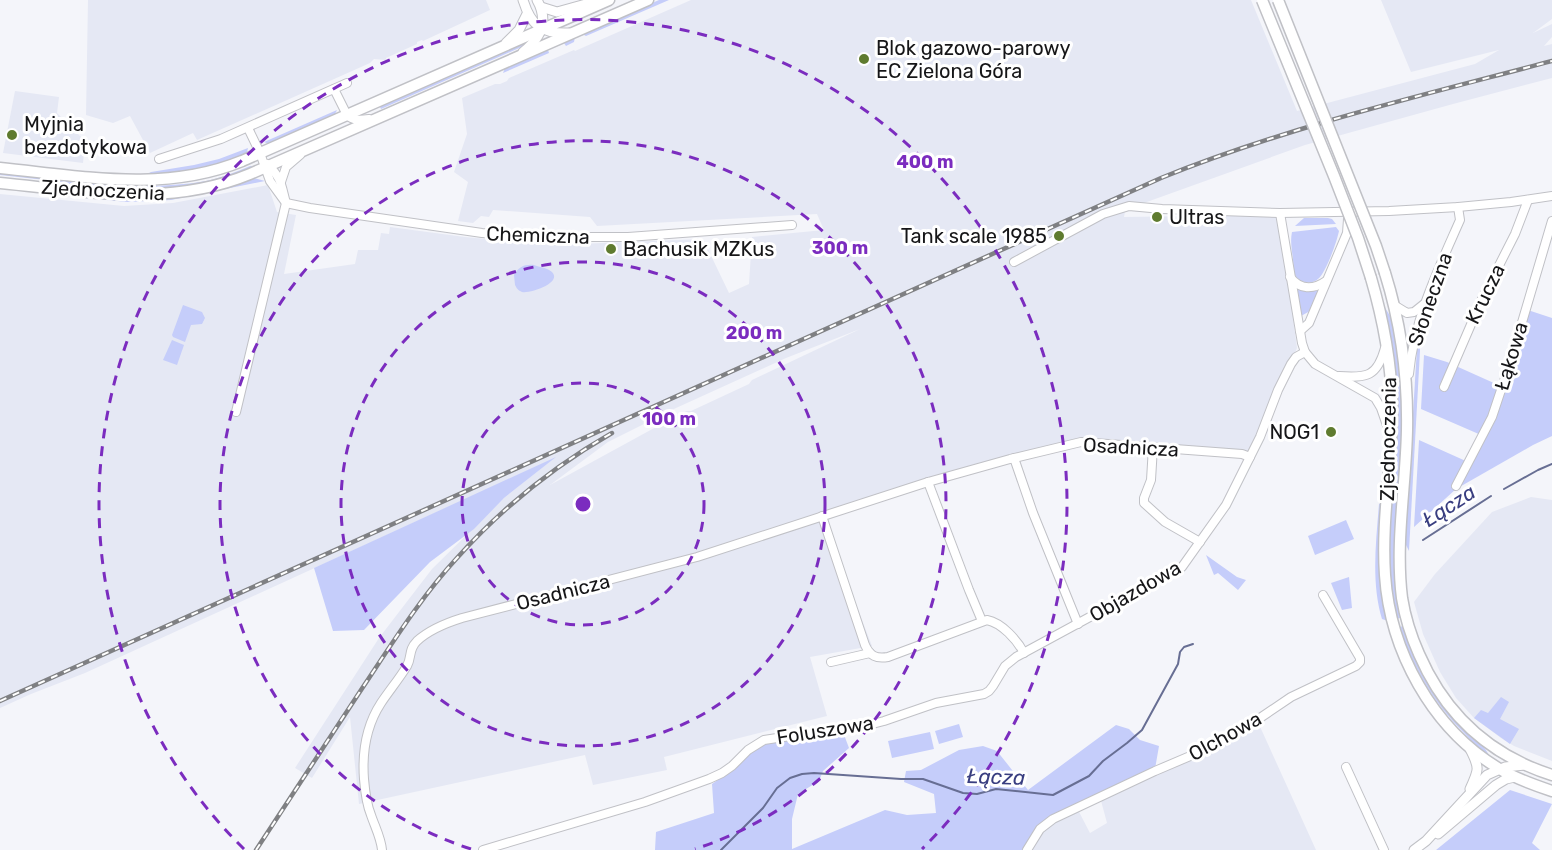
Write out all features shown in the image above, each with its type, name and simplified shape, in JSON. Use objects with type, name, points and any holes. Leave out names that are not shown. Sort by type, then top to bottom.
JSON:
[{"type":"main road","name":"Zjednoczenia","points":[[0,168],[126,181],[152,181],[211,172],[609,0]]},
{"type":"main road","name":"Zjednoczenia","points":[[0,183],[128,195],[153,195],[202,189],[242,177],[648,0]]},
{"type":"main road","name":"Zjednoczenia","points":[[1262,0],[1359,238],[1380,312],[1386,343],[1392,403],[1385,559],[1388,598],[1391,614],[1411,671],[1419,687],[1467,745],[1499,769],[1552,791]]},
{"type":"main road","name":"Zjednoczenia","points":[[1278,0],[1377,246],[1394,305],[1407,393],[1400,555],[1402,598],[1414,643],[1424,666],[1447,703],[1464,724],[1490,744],[1525,765],[1552,775]]},
{"type":"street","points":[[523,0],[527,14],[542,29],[552,33],[573,33]]},
{"type":"street","points":[[539,4],[557,12],[601,0]]},
{"type":"street","points":[[513,59],[532,45],[542,29],[543,19],[539,4]]},
{"type":"street","points":[[504,46],[519,30],[527,14]]},
{"type":"street","name":"Zjednoczenia","points":[[159,159],[248,128],[347,83]]},
{"type":"street","points":[[334,89],[347,115],[347,124],[340,135]]},
{"type":"street","points":[[347,115],[350,118],[361,120],[376,119]]},
{"type":"street","points":[[236,412],[286,203],[276,172],[267,166],[257,154],[248,128]]},
{"type":"street","points":[[281,183],[286,167],[307,149]]},
{"type":"street","points":[[267,166],[270,181],[286,203]]},
{"type":"street","points":[[1014,262],[1103,214],[1129,206],[1280,213],[1406,211],[1552,196]]},
{"type":"street","name":"Krucza","points":[[1443,387],[1482,298],[1515,234],[1528,200]]},
{"type":"street","name":"Chemiczna","points":[[286,203],[319,210],[482,233],[533,237],[628,237],[792,225]]},
{"type":"street","name":"Słoneczna","points":[[1407,393],[1413,343],[1424,303],[1460,220],[1458,207]]},
{"type":"street","points":[[1300,331],[1309,323],[1347,233],[1347,212]]},
{"type":"street","points":[[1280,213],[1289,276],[1305,352],[1315,364],[1375,398],[1381,408],[1391,439]]},
{"type":"street","name":"Łąkowa","points":[[1456,486],[1492,417],[1552,221]]},
{"type":"street","points":[[1289,276],[1299,286],[1305,288],[1326,281]]},
{"type":"street","points":[[1394,305],[1407,313],[1418,310],[1424,303]]},
{"type":"street","points":[[1338,376],[1357,378],[1370,374],[1381,362],[1386,343]]},
{"type":"street","name":"Objazdowa","points":[[1024,653],[1179,570],[1227,505],[1260,437],[1278,390],[1291,364],[1296,357],[1305,352]]},
{"type":"street","name":"Osadnicza","points":[[382,850],[366,799],[364,751],[366,735],[379,706],[410,663],[409,654],[415,643],[425,634],[440,626],[462,618],[697,557],[928,482],[1081,442],[1250,456]]},
{"type":"street","points":[[1153,447],[1151,480],[1144,503],[1165,522],[1200,542]]},
{"type":"street","points":[[1014,458],[1037,524],[1078,624]]},
{"type":"street","points":[[928,482],[982,621]]},
{"type":"street","points":[[822,516],[865,645],[873,656],[888,657],[987,620],[994,621],[1000,626],[1020,645],[1024,653]]},
{"type":"street","name":"Olchowa","points":[[1027,850],[1040,829],[1053,819],[1216,745],[1290,697],[1360,663],[1360,658],[1323,595]]},
{"type":"street","points":[[831,662],[870,653]]},
{"type":"street","name":"Foluszowa","points":[[483,850],[645,802],[709,779],[732,766],[748,750],[764,740],[874,724],[936,703],[984,694],[993,686],[1005,666],[1024,653]]},
{"type":"street","points":[[1490,744],[1499,769],[1496,785]]},
{"type":"street","points":[[1467,745],[1478,765],[1468,795]]},
{"type":"street","points":[[1426,841],[1487,775],[1499,769],[1525,765]]},
{"type":"street","points":[[1346,767],[1384,850]]},
{"type":"street","points":[[1414,850],[1438,834],[1496,785],[1515,777]]},
{"type":"shaded area","points":[[88,0],[486,0],[490,10],[417,42],[386,60],[374,59],[370,63],[197,140],[193,133],[150,153],[130,116],[113,123],[86,115]]},
{"type":"shaded area","points":[[659,0],[669,0],[586,36],[582,34]]},
{"type":"shaded area","points":[[691,0],[1251,0],[1297,111],[1475,64],[1499,50],[1411,72],[1381,0],[1552,0],[1552,19],[1533,33],[1552,24],[1552,37],[1544,46],[1552,44],[1552,78],[1305,145],[1125,211],[1124,217],[1280,215],[1297,348],[1250,455],[1082,442],[970,470],[823,519],[872,646],[810,657],[827,716],[664,757],[667,770],[593,785],[585,755],[359,804],[350,717],[312,778],[295,768],[379,638],[432,569],[504,498],[553,459],[85,673],[0,708],[0,194],[124,206],[173,203],[268,185],[277,212],[296,215],[284,274],[355,264],[358,250],[378,250],[381,233],[389,234],[390,227],[552,245],[703,239],[729,293],[749,284],[752,237],[824,230],[817,214],[597,226],[590,217],[493,210],[489,217],[481,216],[473,223],[458,221],[468,182],[454,172],[467,134],[462,98]],"holes":[[[860,329],[752,380],[749,384],[678,415],[550,485],[608,442],[786,358]]]},
{"type":"shaded area","points":[[575,37],[574,42],[566,46],[564,43],[548,50],[549,53],[503,73],[505,68]]},
{"type":"shaded area","points":[[530,40],[526,45],[381,109],[379,105]]},
{"type":"shaded area","points":[[15,91],[59,97],[57,113],[85,141],[83,163],[3,153]]},
{"type":"shaded area","points":[[337,110],[329,118],[269,144],[264,142]]},
{"type":"shaded area","points":[[248,148],[243,156],[194,171],[145,175],[219,159]]},
{"type":"shaded area","points":[[250,166],[256,167],[209,183],[146,192],[89,188],[55,181],[0,175],[0,172],[103,184],[155,186],[206,181]]},
{"type":"shaded area","points":[[254,178],[265,181],[171,200],[128,202],[64,196],[65,194],[156,200],[203,192]]},
{"type":"shaded area","points":[[1304,218],[1328,218],[1336,224],[1295,226]]},
{"type":"shaded area","points":[[1336,227],[1339,231],[1336,242],[1321,276],[1311,282],[1298,279],[1294,267],[1292,232]]},
{"type":"shaded area","points":[[534,265],[552,272],[553,280],[544,287],[522,292],[515,285],[514,275],[522,267]]},
{"type":"shaded area","points":[[1297,288],[1308,291],[1319,290],[1310,311],[1301,316]]},
{"type":"shaded area","points":[[183,305],[202,312],[205,318],[202,324],[191,325],[185,342],[172,335]]},
{"type":"shaded area","points":[[1384,306],[1392,319],[1402,380],[1402,617],[1397,619],[1390,581],[1392,492]]},
{"type":"shaded area","points":[[1522,308],[1552,318],[1552,436],[1456,489],[1414,527],[1419,440],[1468,462],[1481,435],[1421,409],[1424,355],[1447,362],[1505,388]]},
{"type":"shaded area","points":[[172,340],[184,345],[177,365],[163,360]]},
{"type":"shaded area","points":[[1417,348],[1420,348],[1420,351],[1409,551],[1405,543]]},
{"type":"shaded area","points":[[556,457],[504,498],[474,529],[430,562],[364,630],[333,631],[314,568]]},
{"type":"shaded area","points":[[1531,497],[1552,500],[1552,761],[1514,746],[1501,738],[1474,718],[1456,698],[1440,672],[1423,634],[1414,602],[1435,574],[1492,512]]},
{"type":"shaded area","points":[[1379,504],[1381,504],[1388,621],[1382,619],[1376,591],[1375,562]]},
{"type":"shaded area","points":[[1346,520],[1354,539],[1315,555],[1308,536]]},
{"type":"shaded area","points":[[1206,555],[1237,577],[1246,580],[1238,590],[1218,573],[1214,575]]},
{"type":"shaded area","points":[[1349,577],[1352,608],[1342,610],[1331,583]]},
{"type":"shaded area","points":[[1404,626],[1418,663],[1444,707],[1489,755],[1470,740],[1434,697],[1405,643],[1399,627]]},
{"type":"shaded area","points":[[1501,697],[1509,702],[1500,719],[1519,729],[1510,744],[1474,718],[1481,710],[1488,713]]},
{"type":"shaded area","points":[[1257,720],[1316,850],[1028,850],[1040,829],[1077,808],[1090,833],[1107,823],[1100,797]]},
{"type":"shaded area","points":[[959,724],[963,737],[939,744],[935,731]]},
{"type":"shaded area","points":[[1116,725],[1129,729],[1140,740],[1159,746],[1155,769],[1069,812],[1038,836],[1029,850],[655,850],[656,832],[714,813],[712,784],[732,770],[758,746],[776,740],[843,732],[849,748],[823,771],[819,781],[798,794],[792,819],[792,849],[885,810],[907,815],[936,813],[934,794],[904,782],[906,771],[921,770],[959,750],[983,746],[997,751],[1028,790]]},
{"type":"shaded area","points":[[930,732],[934,749],[892,758],[888,741]]},
{"type":"shaded area","points":[[1510,790],[1552,804],[1532,843],[1540,850],[1436,850]]},
{"type":"waterway","name":"Łącza","points":[[1504,489],[1552,464]]},
{"type":"waterway","name":"Łącza","points":[[1423,540],[1491,496]]},
{"type":"waterway","name":"Łącza","points":[[721,850],[763,808],[777,788],[790,778],[802,774],[923,779],[963,793],[977,794],[996,789],[1053,795],[1089,776],[1103,761],[1142,730],[1178,664],[1180,652],[1184,647],[1193,644]]},
{"type":"railway","points":[[0,701],[1161,178],[1305,128],[1552,61]]},
{"type":"railway","points":[[256,850],[396,637],[444,573],[492,522],[530,489],[570,459],[612,433]]},
{"type":"place","name":"Blok gazowo-parowy EC Zielona Góra","points":[[864,59]]},
{"type":"place","name":"Myjnia bezdotykowa","points":[[12,135]]},
{"type":"place","name":"Ultras","points":[[1157,217]]},
{"type":"place","name":"Tank scale 1985","points":[[1059,236]]},
{"type":"place","name":"Bachusik MZKus","points":[[611,249]]},
{"type":"place","name":"NOG1","points":[[1331,432]]}]
